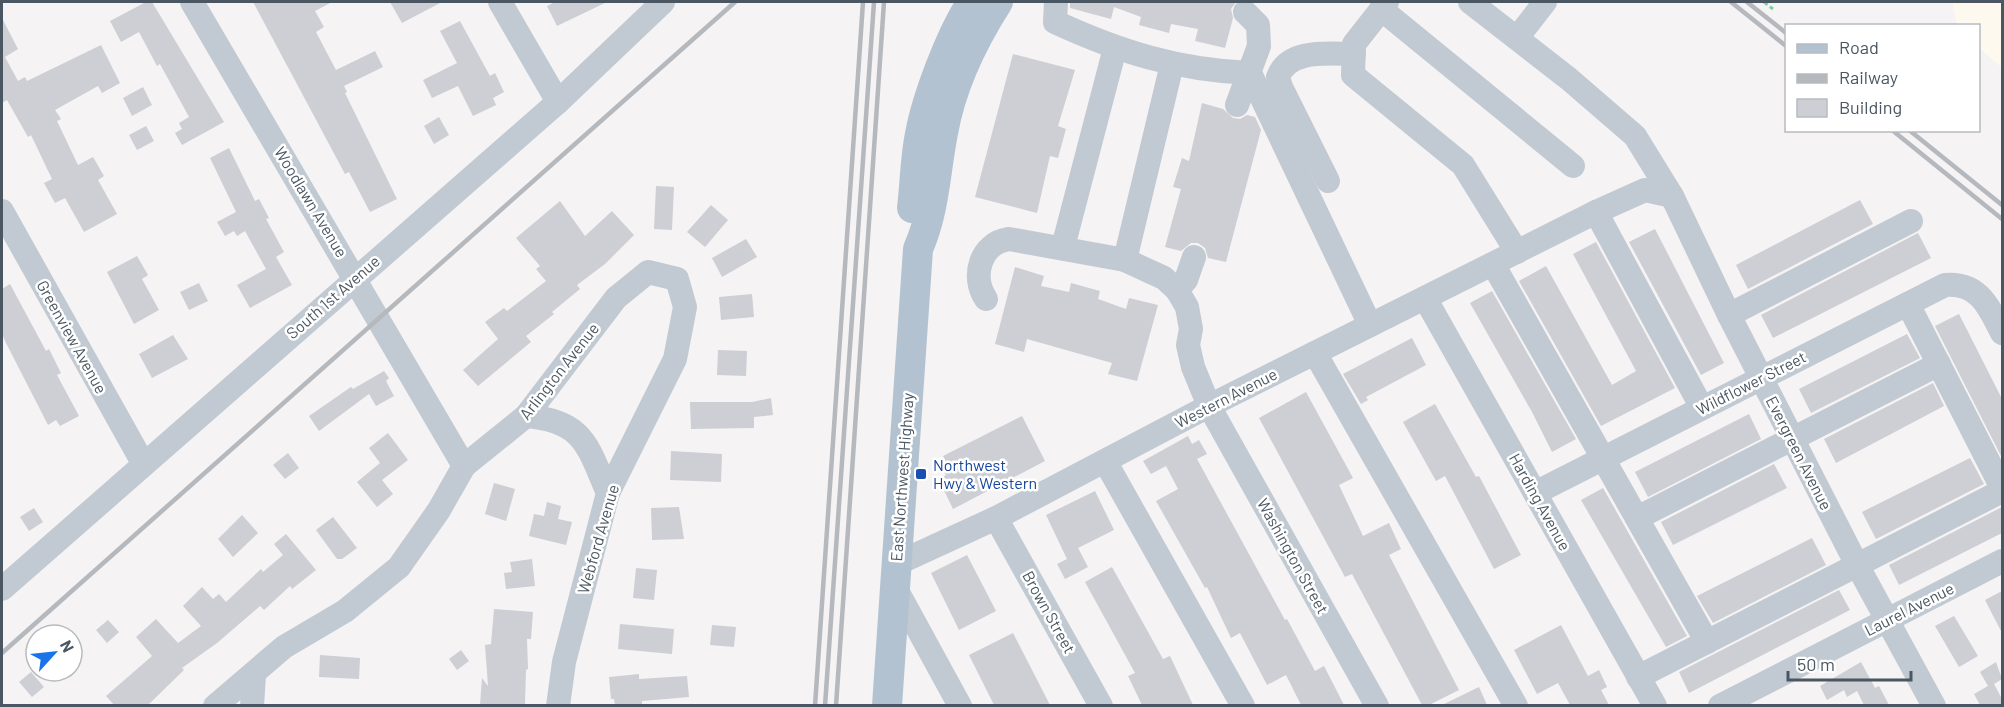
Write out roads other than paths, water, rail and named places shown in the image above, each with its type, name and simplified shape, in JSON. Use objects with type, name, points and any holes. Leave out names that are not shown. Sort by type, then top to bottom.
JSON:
[{"type":"main road","name":"East Northwest Highway","points":[[918,249],[910,225],[920,134],[940,70],[964,14],[972,2]]},
{"type":"main road","name":"East Northwest Highway","points":[[887,705],[918,249],[929,224],[943,130],[961,75],[998,2]]},
{"type":"street","name":"Woodlawn Avenue","points":[[192,2],[464,466]]},
{"type":"street","points":[[500,2],[558,102]]},
{"type":"street","name":"South 1st Avenue","points":[[2,589],[143,463],[558,102],[663,2]]},
{"type":"street","points":[[1056,2],[1055,22],[1115,48],[1204,71],[1250,73]]},
{"type":"street","name":"Evergreen Avenue","points":[[1470,2],[1635,136],[1672,196],[1729,315],[1885,620],[1934,705]]},
{"type":"street","points":[[1517,38],[1545,2]]},
{"type":"street","points":[[1517,252],[1463,165],[1353,75],[1354,44],[1384,5],[1573,166]]},
{"type":"street","points":[[1237,105],[1259,46],[1258,25],[1245,12]]},
{"type":"street","points":[[1063,247],[1115,48]]},
{"type":"street","points":[[1328,181],[1281,87],[1278,76],[1287,64],[1307,55],[1354,54]]},
{"type":"street","points":[[1125,260],[1172,64]]},
{"type":"street","points":[[1250,73],[1370,325]]},
{"type":"street","name":"Western Avenue","points":[[896,576],[996,518],[1209,406],[1596,212],[1645,190],[1672,196]]},
{"type":"street","name":"Greenview Avenue","points":[[2,211],[143,463]]},
{"type":"street","points":[[1596,212],[1702,408]]},
{"type":"street","points":[[1729,315],[1911,221]]},
{"type":"street","points":[[986,299],[980,290],[979,273],[987,250],[996,241],[1009,239],[1125,260],[1164,278],[1177,290],[1186,280],[1194,257]]},
{"type":"street","points":[[1493,264],[1707,642]]},
{"type":"street","name":"Arlington Avenue","points":[[215,705],[254,675],[284,647],[345,611],[399,567],[439,510],[464,466],[526,416],[616,298],[648,272],[677,279]]},
{"type":"street","name":"Webford Avenue","points":[[558,705],[564,662],[608,493],[675,359],[685,307],[677,279]]},
{"type":"street","name":"Wildflower Street","points":[[1535,493],[1945,285],[1958,284],[1970,287],[1982,296],[2002,333]]},
{"type":"street","name":"Washington Street","points":[[1177,290],[1187,307],[1191,329],[1188,345],[1193,367],[1209,406],[1377,705]]},
{"type":"street","name":"Harding Avenue","points":[[1425,298],[1655,705]]},
{"type":"street","points":[[1638,677],[2002,489],[1908,304]]},
{"type":"street","points":[[1315,353],[1516,705]]},
{"type":"street","points":[[1637,518],[1939,364]]},
{"type":"street","points":[[526,416],[564,424],[579,435],[591,453],[608,493]]},
{"type":"street","points":[[1105,461],[1242,705]]},
{"type":"street","name":"Brown Street","points":[[996,518],[1101,705]]},
{"type":"street","name":"Laurel Avenue","points":[[1720,705],[1885,620],[2001,566]]},
{"type":"street","points":[[896,576],[960,705]]},
{"type":"street","points":[[252,705],[254,675]]},
{"type":"railway","points":[[2,653],[735,2]]},
{"type":"railway","points":[[815,706],[863,2]]},
{"type":"railway","points":[[825,706],[874,2]]},
{"type":"railway","points":[[836,706],[884,2]]},
{"type":"railway","points":[[1731,2],[1785,45]]},
{"type":"railway","points":[[1747,2],[1785,32]]},
{"type":"railway","points":[[1894,132],[2002,219]]},
{"type":"railway","points":[[1911,132],[2002,205]]},
{"type":"place","name":"Northwest Hwy & Western","points":[[921,474]]}]
